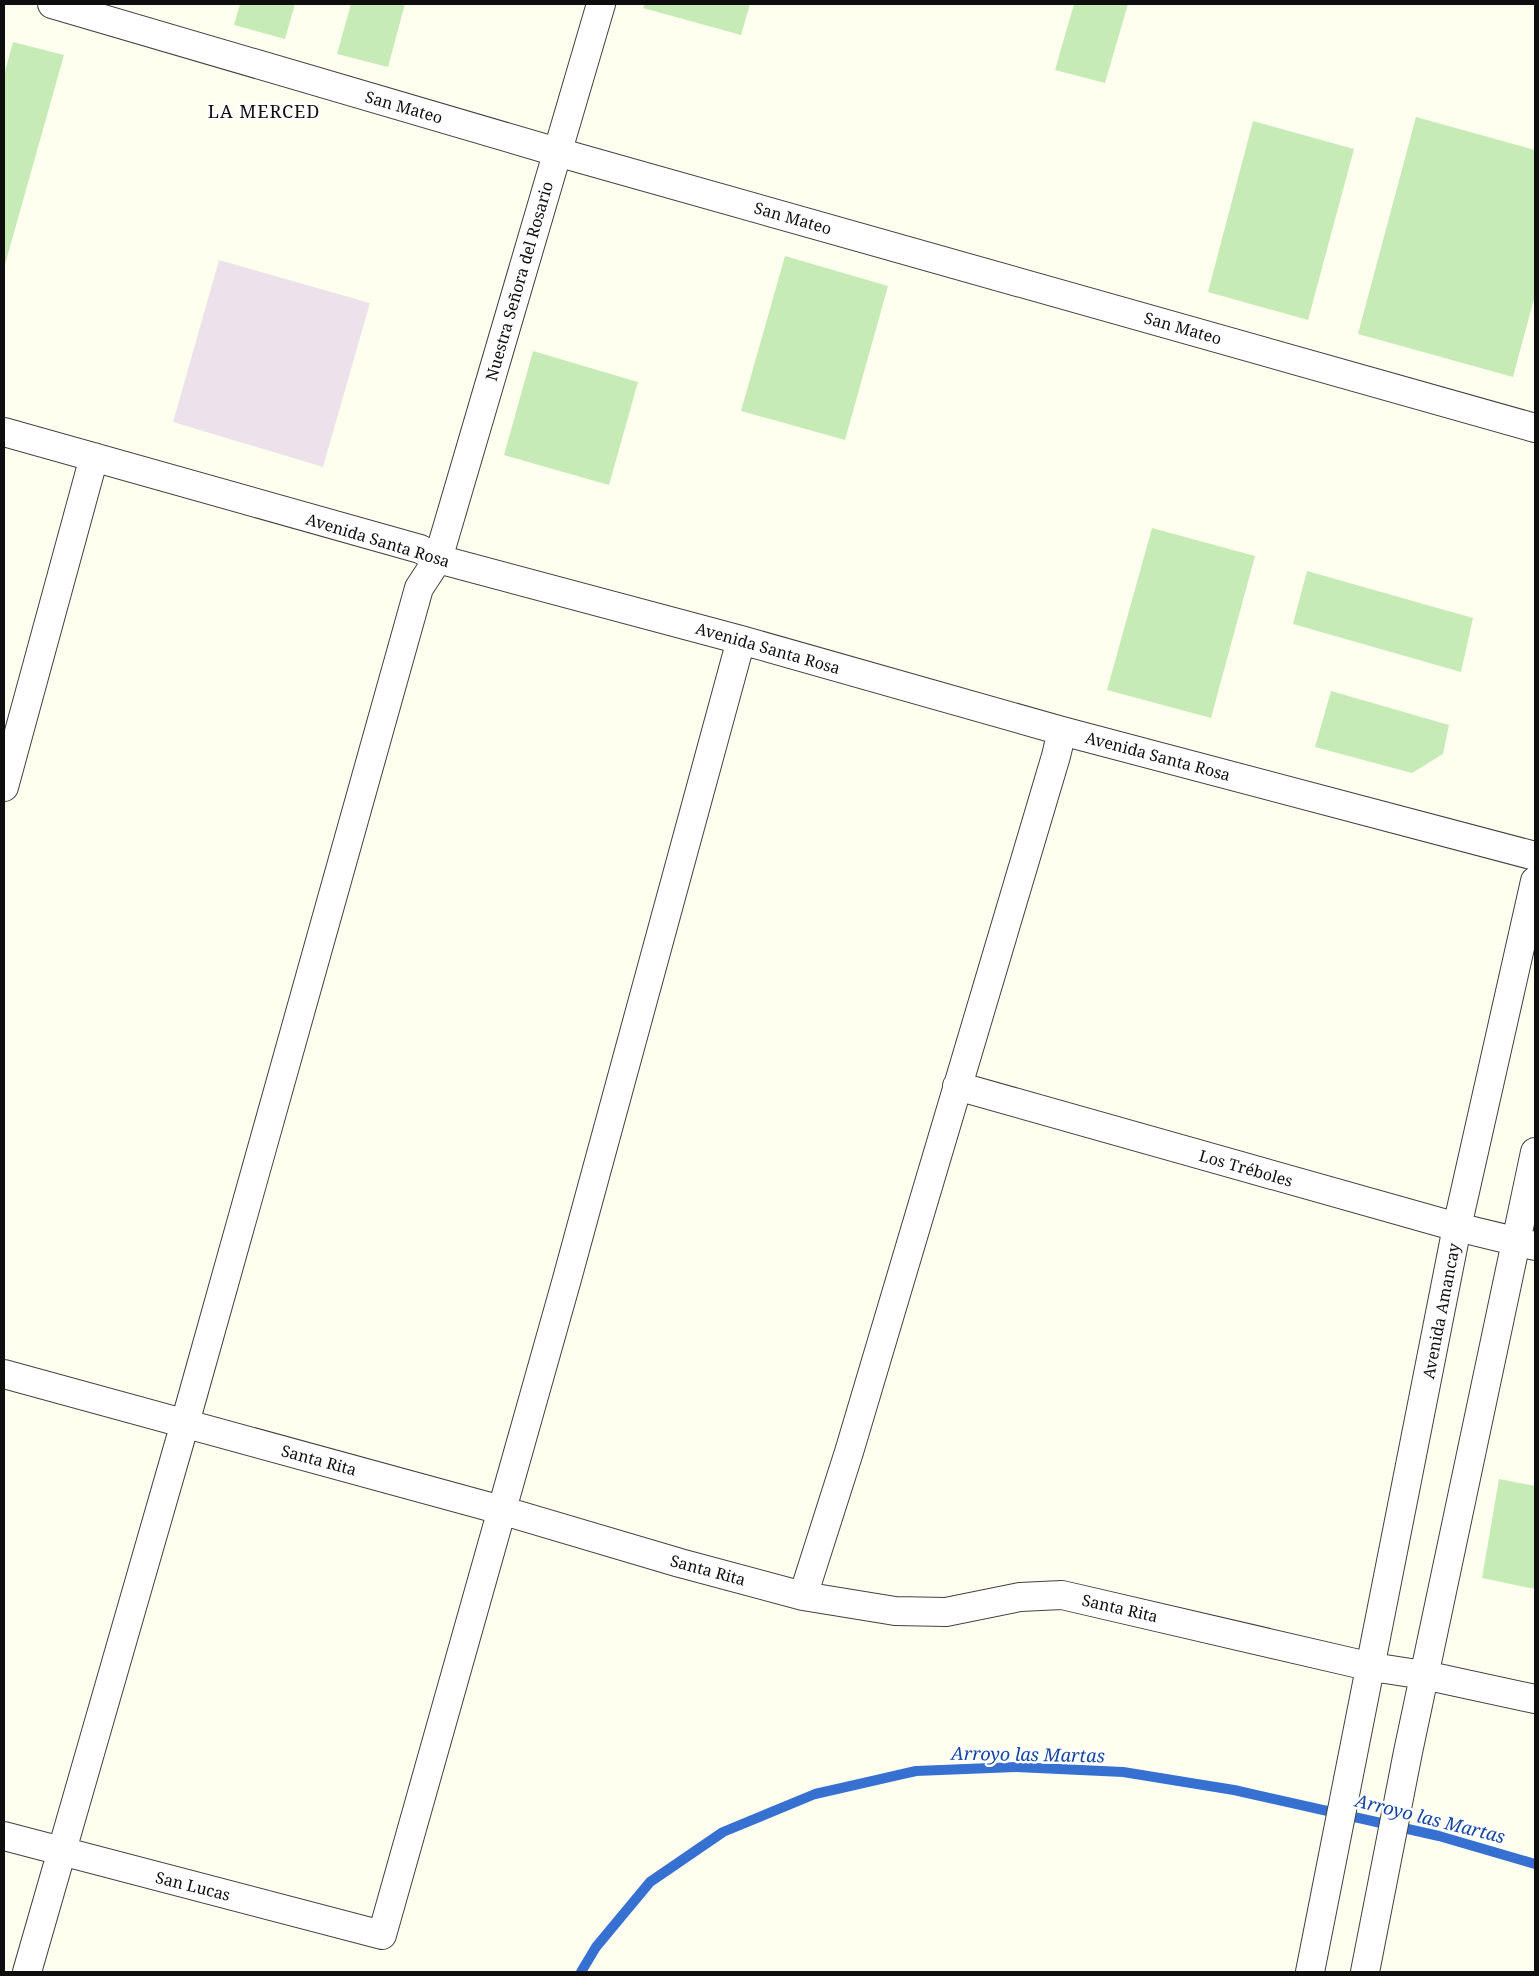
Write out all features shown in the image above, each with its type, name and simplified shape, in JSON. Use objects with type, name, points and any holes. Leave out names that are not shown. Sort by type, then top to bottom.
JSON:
[{"type":"street","name":"San Mateo","points":[[52,4],[557,152],[1535,428]]},
{"type":"street","name":"Nuestra Señora del Rosario","points":[[27,1972],[185,1423],[418,588],[438,559],[601,4]]},
{"type":"street","name":"Avenida Santa Rosa","points":[[4,432],[420,549],[438,559],[741,640],[1062,731],[1535,856]]},
{"type":"street","points":[[4,787],[94,457]]},
{"type":"street","points":[[501,1510],[572,1260],[741,640]]},
{"type":"street","points":[[802,1596],[852,1442],[1062,731]]},
{"type":"street","name":"Avenida Amancay","points":[[1310,1972],[1355,1742],[1372,1667],[1457,1227],[1535,881]]},
{"type":"street","name":"Los Tréboles","points":[[957,1086],[1457,1227],[1525,1244]]},
{"type":"street","points":[[1365,1972],[1424,1675],[1525,1244],[1535,1152]]},
{"type":"street","name":"Santa Rita","points":[[4,1374],[501,1510],[680,1563],[802,1596],[895,1611],[946,1612],[1020,1597],[1062,1594],[1372,1667],[1424,1675],[1535,1699]]},
{"type":"street","name":"San Lucas","points":[[4,1836],[382,1935],[501,1510]]},
{"type":"shaded area","points":[[219,260],[370,303],[323,467],[173,422]]},
{"type":"green space","points":[[240,4],[295,4],[285,39],[234,25]]},
{"type":"green space","points":[[351,4],[405,4],[388,67],[337,54]]},
{"type":"green space","points":[[645,4],[750,4],[741,35],[643,8]]},
{"type":"green space","points":[[1074,4],[1128,4],[1105,83],[1055,70]]},
{"type":"green space","points":[[13,42],[64,55],[4,268],[4,75]]},
{"type":"green space","points":[[1416,117],[1535,150],[1535,295],[1513,377],[1358,334]]},
{"type":"green space","points":[[1253,121],[1354,149],[1308,320],[1208,292]]},
{"type":"green space","points":[[785,256],[888,286],[845,440],[741,411]]},
{"type":"green space","points":[[533,351],[638,382],[609,485],[504,455]]},
{"type":"green space","points":[[1152,528],[1255,556],[1211,718],[1107,690]]},
{"type":"green space","points":[[1307,571],[1473,618],[1461,672],[1293,624]]},
{"type":"green space","points":[[1331,691],[1449,725],[1443,754],[1412,773],[1315,747]]},
{"type":"green space","points":[[1499,1479],[1535,1486],[1535,1589],[1482,1578]]},
{"type":"waterway","name":"Arroyo las Martas","points":[[581,1972],[596,1947],[650,1882],[723,1832],[815,1794],[916,1771],[1016,1767],[1123,1772],[1234,1790],[1439,1836],[1535,1864]]},
{"type":"district","name":"LA MERCED","points":[[264,112]]}]
